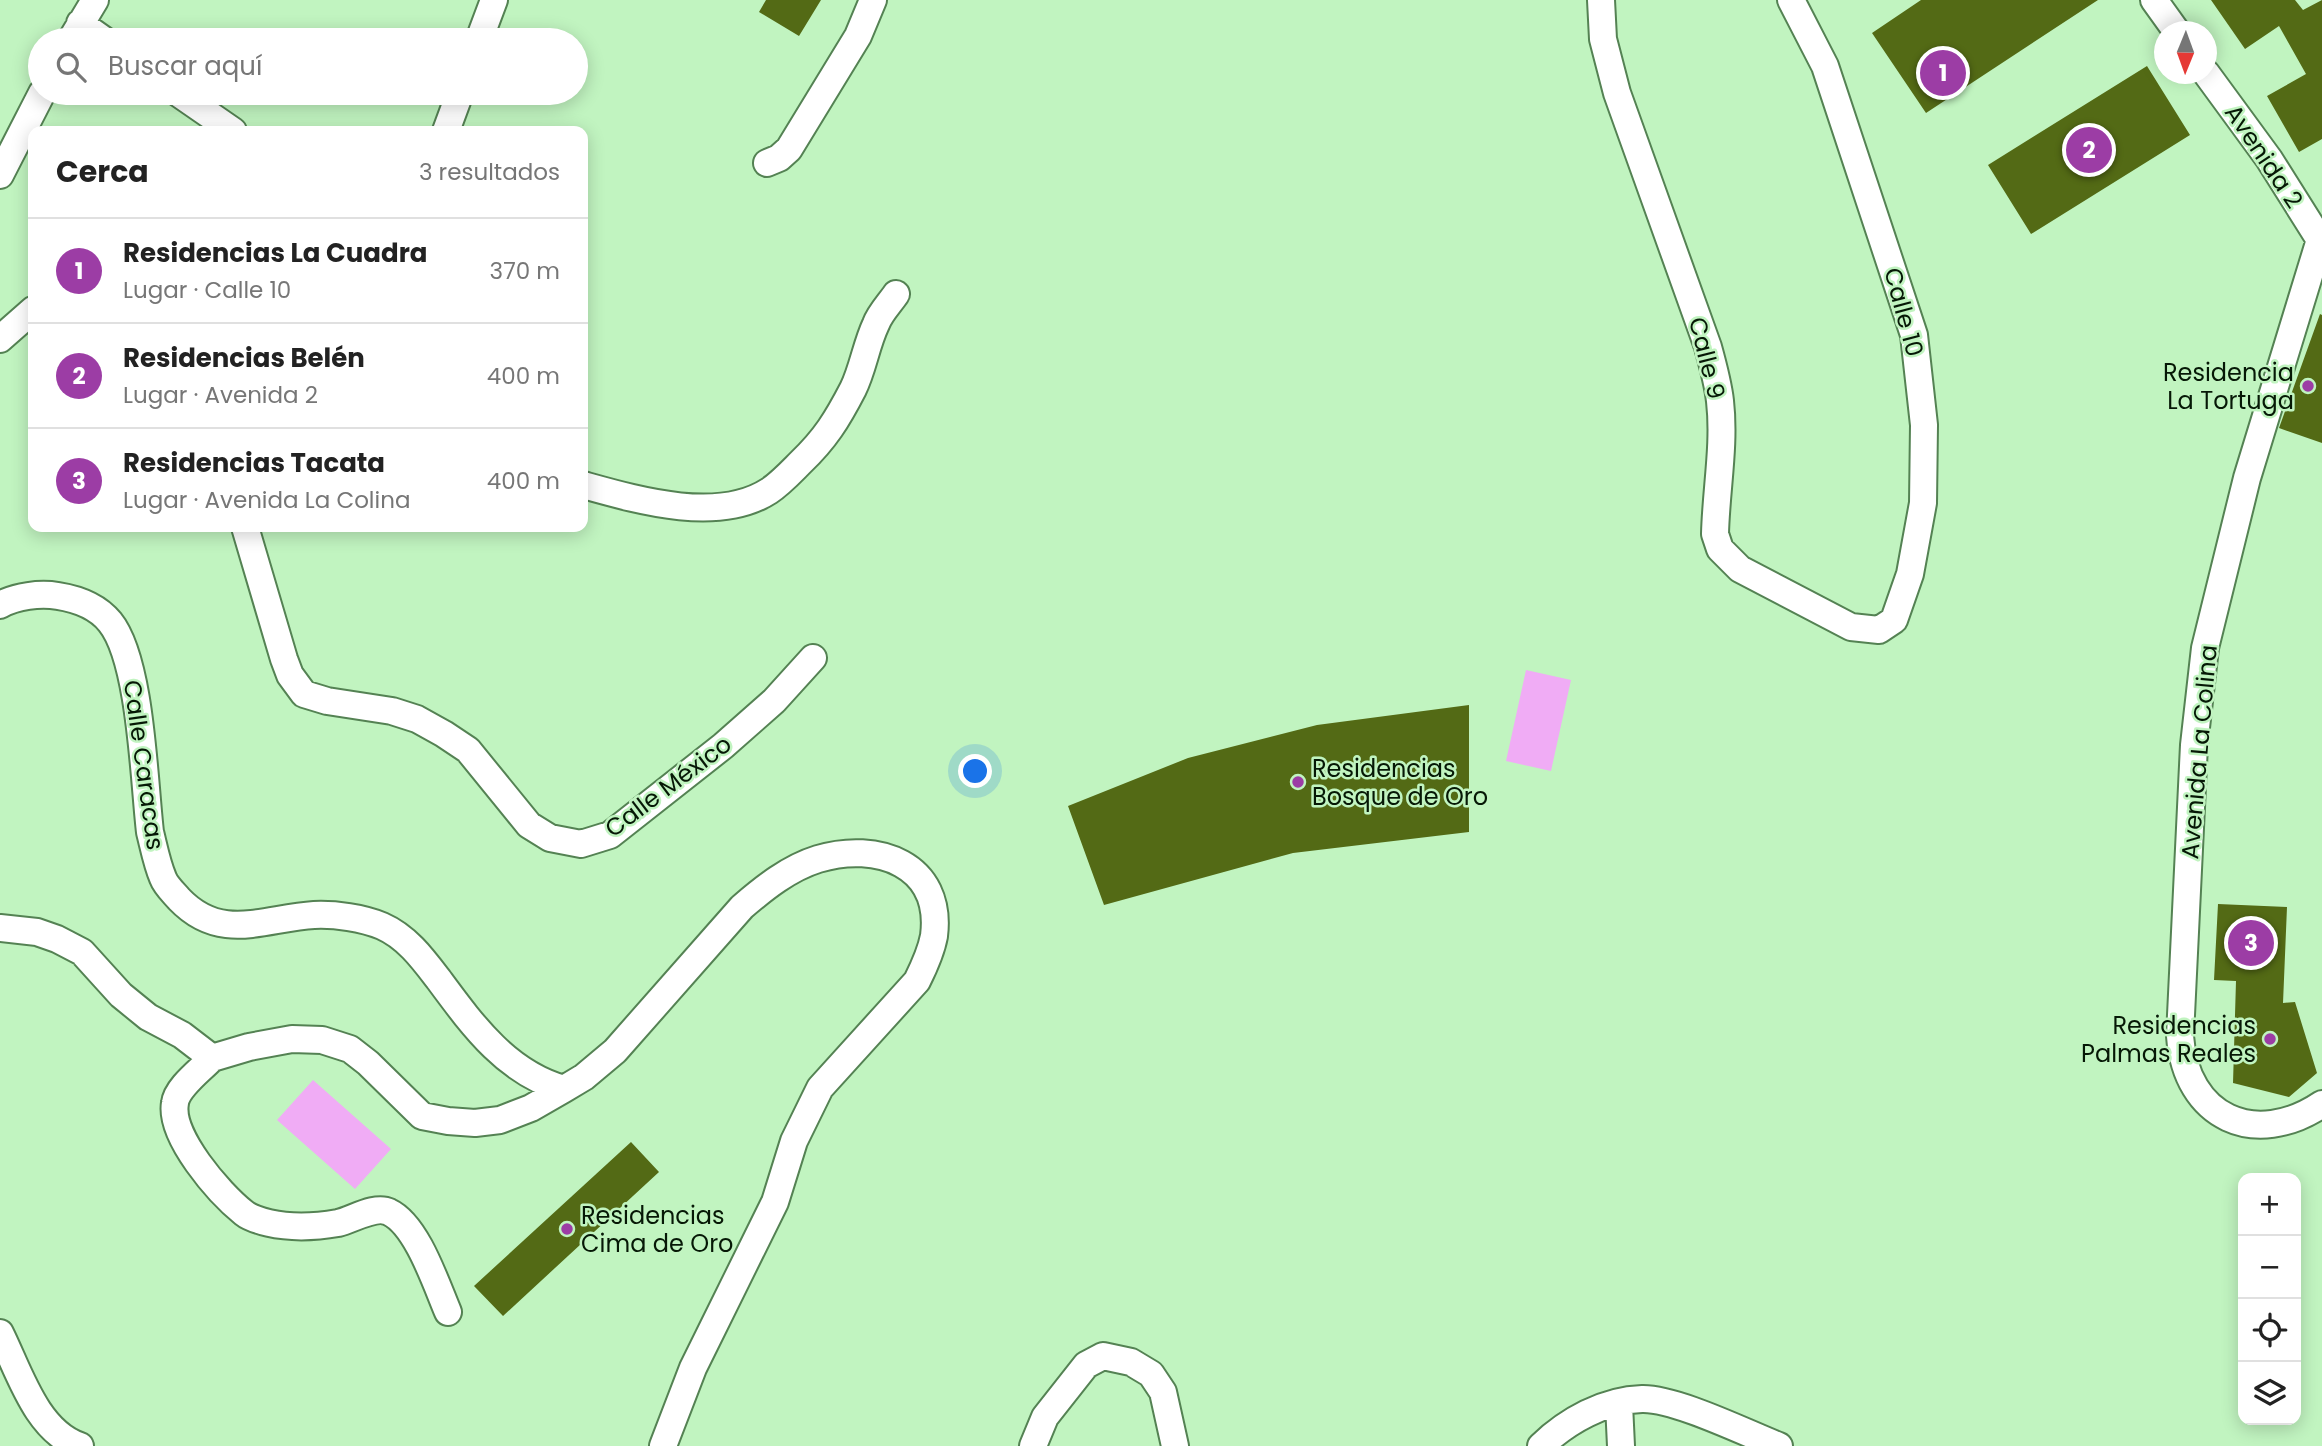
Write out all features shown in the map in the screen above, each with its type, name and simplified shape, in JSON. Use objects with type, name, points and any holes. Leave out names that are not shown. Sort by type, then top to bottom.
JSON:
[{"type":"street","points":[[78,28],[95,0]]},
{"type":"street","points":[[484,28],[494,0]]},
{"type":"street","points":[[768,163],[789,149],[858,36],[873,0]]},
{"type":"street","name":"Calle 9","points":[[1601,0],[1603,39],[1617,93],[1708,347],[1715,374],[1721,429],[1715,534],[1720,548],[1740,569],[1851,628],[1879,631]]},
{"type":"street","name":"Calle 10","points":[[1791,0],[1825,66],[1906,307],[1918,363],[1924,425],[1923,503],[1910,574],[1894,620],[1879,631]]},
{"type":"street","points":[[2154,0],[2169,21]]},
{"type":"street","name":"Avenida 2","points":[[2216,84],[2321,237]]},
{"type":"street","points":[[0,174],[36,105]]},
{"type":"street","points":[[195,105],[226,126]]},
{"type":"street","points":[[448,126],[456,105]]},
{"type":"street","name":"Avenida La Colina","points":[[2321,237],[2247,478],[2205,648],[2194,746],[2179,1036],[2181,1059],[2198,1096],[2238,1122],[2262,1125],[2284,1123],[2308,1114],[2322,1104]]},
{"type":"street","points":[[588,486],[629,498],[673,506],[700,507],[746,502],[768,491],[823,441],[855,386],[877,322],[896,293]]},
{"type":"street","points":[[0,339],[28,314]]},
{"type":"street","name":"Calle México","points":[[246,532],[284,659],[290,675],[304,694],[327,701],[393,711],[417,719],[444,734],[468,750],[529,825],[550,838],[581,844],[610,835],[723,746],[774,701],[813,659]]},
{"type":"street","name":"Calle Caracas","points":[[0,605],[6,601],[39,595],[67,597],[96,609],[109,621],[118,635],[130,671],[150,832],[156,857],[164,880],[189,910],[226,925],[267,924],[315,915],[379,924],[408,943],[485,1040],[528,1074],[547,1085],[564,1090]]},
{"type":"street","points":[[448,1312],[418,1246],[401,1220],[387,1210],[340,1222],[288,1227],[246,1214],[209,1177],[180,1135],[174,1116],[175,1100],[212,1058],[292,1039],[322,1040],[350,1049],[422,1116],[475,1123],[500,1120],[531,1108],[564,1090],[615,1051],[741,907],[763,889],[801,865],[840,854],[880,855],[915,871],[926,887],[935,921],[927,961],[909,989],[820,1088],[794,1141],[775,1202],[693,1368],[663,1446]]},
{"type":"street","points":[[0,928],[37,932],[82,952],[121,995],[148,1017],[182,1035],[212,1058]]},
{"type":"street","points":[[0,1334],[42,1416],[57,1432],[80,1446]]},
{"type":"street","points":[[1033,1446],[1045,1417],[1086,1365],[1103,1356],[1130,1362],[1151,1374],[1163,1392],[1175,1446]]},
{"type":"street","points":[[1541,1446],[1572,1422],[1594,1411],[1642,1399],[1670,1404],[1779,1446]]},
{"type":"street","points":[[1619,1404],[1621,1446]]},
{"type":"shaded area","points":[[1526,670],[1571,680],[1551,771],[1506,761]]},
{"type":"shaded area","points":[[313,1080],[391,1149],[355,1189],[277,1120]]},
{"type":"building","points":[[766,0],[821,0],[799,36],[759,12]]},
{"type":"building","points":[[1921,0],[2098,0],[1926,113],[1872,33]]},
{"type":"building","points":[[2211,0],[2295,0],[2303,10],[2322,0],[2322,139],[2299,152],[2267,96],[2306,74],[2279,26],[2245,49]]},
{"type":"building","points":[[2147,66],[2154,77],[2154,84],[2158,84],[2190,135],[2031,234],[1988,165]]},
{"type":"building","name":"Residencia La Tortuga","points":[[2320,314],[2322,315],[2322,443],[2279,428]]},
{"type":"building","name":"Residencias Bosque de Oro","points":[[1469,705],[1469,832],[1293,853],[1104,905],[1068,806],[1188,758],[1317,725]]},
{"type":"building","points":[[2218,904],[2287,907],[2283,1003],[2295,1002],[2317,1073],[2289,1097],[2233,1083],[2236,981],[2214,980]]},
{"type":"building","name":"Residencias Cima de Oro","points":[[631,1142],[659,1172],[503,1316],[474,1286]]},
{"type":"place","name":"Residencias La Cuadra","points":[[1943,73]]},
{"type":"place","name":"Residencias Belén","points":[[2089,150]]},
{"type":"place","name":"Residencia La Tortuga","points":[[2308,386]]},
{"type":"place","name":"Residencias Bosque de Oro","points":[[1298,782]]},
{"type":"place","name":"Residencias Tacata","points":[[2251,943]]},
{"type":"place","name":"Residencias Palmas Reales","points":[[2270,1039]]},
{"type":"place","name":"Residencias Cima de Oro","points":[[567,1229]]}]
